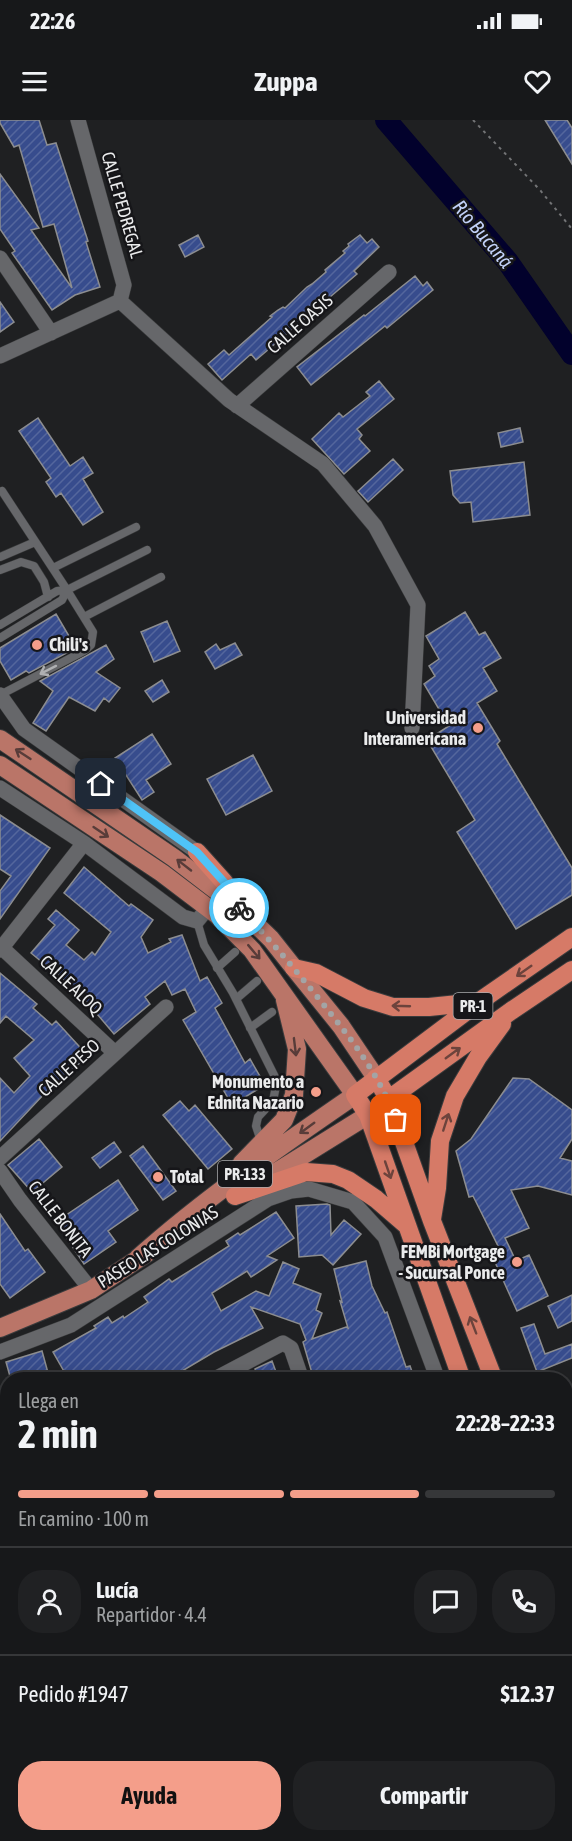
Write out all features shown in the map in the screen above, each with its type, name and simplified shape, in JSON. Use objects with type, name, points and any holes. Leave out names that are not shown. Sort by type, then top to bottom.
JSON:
[{"type":"highway","points":[[197,852],[224,882],[239,908]]},
{"type":"highway","name":"PR-1","points":[[355,1095],[480,1001],[572,937]]},
{"type":"highway","points":[[294,968],[316,974],[364,998],[393,1007],[429,1007],[480,1001]]},
{"type":"highway","name":"PR-1","points":[[368,1114],[572,970]]},
{"type":"highway","points":[[432,1221],[440,1141],[455,1096],[478,1057],[511,1011]]},
{"type":"highway","points":[[376,1078],[388,1100],[491,1372]]},
{"type":"highway","points":[[355,1095],[368,1114],[459,1372]]},
{"type":"highway","points":[[232,1191],[306,1172],[333,1174],[348,1180],[376,1198],[408,1227]]},
{"type":"main road","points":[[0,739],[161,848],[239,908],[271,939],[341,1026],[376,1078]]},
{"type":"main road","points":[[0,765],[162,873],[202,914],[252,950],[355,1095]]},
{"type":"main road","points":[[232,1191],[242,1163],[284,1120],[294,1095],[297,1049],[282,990]]},
{"type":"main road","name":"PR-133","points":[[0,1328],[90,1290],[138,1258],[174,1238],[355,1095]]},
{"type":"main road","name":"PR-133","points":[[232,1191],[368,1114]]},
{"type":"street","name":"CALLE PEDREGAL","points":[[78,120],[124,285],[120,301]]},
{"type":"street","points":[[0,258],[51,333]]},
{"type":"street","name":"CALLE OASIS","points":[[237,405],[389,272]]},
{"type":"street","points":[[0,356],[120,301],[237,405],[323,464],[375,526],[418,605],[412,728]]},
{"type":"street","points":[[0,695],[24,729],[197,852]]},
{"type":"street","points":[[0,788],[84,843],[183,917],[202,914]]},
{"type":"street","points":[[1,948],[84,843]]},
{"type":"street","name":"CALLE ALOQ","points":[[1,948],[115,1053]]},
{"type":"street","name":"CALLE PESO","points":[[0,1158],[166,1007]]},
{"type":"street","name":"CALLE BONITA","points":[[0,1171],[90,1290]]},
{"type":"street","name":"PASEO LAS COLONIAS","points":[[0,1352],[71,1325],[268,1199],[291,1191],[309,1189],[353,1202],[385,1237],[435,1372]]},
{"type":"street","points":[[228,1372],[283,1343],[291,1348],[299,1372]]},
{"type":"lane","points":[[0,695],[84,651],[91,645],[93,632],[2,491]]},
{"type":"lane","points":[[53,568],[136,527]]},
{"type":"lane","points":[[0,557],[35,542]]},
{"type":"lane","points":[[0,625],[57,591],[67,590],[147,550]]},
{"type":"lane","points":[[0,570],[21,562],[34,566],[44,582],[48,597]]},
{"type":"lane","points":[[84,617],[161,577]]},
{"type":"lane","points":[[0,638],[62,600],[67,590]]},
{"type":"lane","points":[[202,914],[204,945],[236,999],[277,1081],[273,1101],[258,1117],[256,1126],[261,1142]]},
{"type":"lane","points":[[218,968],[235,952]]},
{"type":"lane","points":[[236,999],[257,981]]},
{"type":"lane","points":[[250,1028],[272,1012]]},
{"type":"path","points":[[473,120],[540,190],[572,229]]},
{"type":"building","points":[[0,120],[39,120],[47,145],[56,143],[88,241],[86,242],[100,287],[75,295],[52,310],[12,253],[15,251],[0,229],[0,174],[39,228],[31,230],[72,288],[54,224],[43,227],[19,145],[14,147]]},
{"type":"building","points":[[545,120],[567,120],[572,128],[572,164]]},
{"type":"building","points":[[198,235],[204,247],[185,257],[179,245]]},
{"type":"building","points":[[360,235],[367,243],[372,239],[379,247],[354,271],[357,274],[256,360],[251,354],[222,380],[208,364],[224,350],[229,355],[272,317],[270,316],[283,307],[285,308],[326,272],[325,270],[345,253],[343,251],[349,246],[348,244]]},
{"type":"building","points":[[415,276],[423,286],[427,282],[433,290],[311,385],[297,367]]},
{"type":"building","points":[[0,302],[14,322],[0,332]]},
{"type":"building","points":[[379,381],[394,399],[357,429],[362,435],[359,439],[370,451],[344,474],[312,439],[339,413],[343,417],[370,396],[366,392]]},
{"type":"building","points":[[38,418],[70,466],[83,457],[93,473],[83,479],[103,512],[83,525],[61,493],[56,497],[46,482],[51,478],[19,431]]},
{"type":"building","points":[[520,428],[523,442],[501,447],[498,433]]},
{"type":"building","points":[[393,459],[403,470],[368,502],[358,491]]},
{"type":"building","points":[[524,462],[530,515],[473,522],[471,502],[460,503],[453,495],[450,471]]},
{"type":"building","points":[[465,612],[479,635],[485,632],[501,658],[483,668],[497,691],[477,703],[500,741],[497,744],[572,868],[572,895],[516,929],[457,832],[475,820],[427,740],[449,726],[424,684],[435,676],[429,666],[439,659],[426,636]]},
{"type":"building","name":"Chili's","points":[[56,614],[76,648],[11,680],[0,661],[0,648]]},
{"type":"building","points":[[167,621],[180,651],[154,662],[141,632]]},
{"type":"building","points":[[235,643],[242,655],[215,669],[205,652],[216,644],[220,650]]},
{"type":"building","points":[[106,645],[114,659],[96,672],[120,688],[109,702],[104,698],[95,711],[69,697],[46,731],[33,723],[53,691],[40,681]]},
{"type":"building","points":[[162,680],[169,692],[153,702],[145,691]]},
{"type":"building","points":[[152,734],[171,764],[146,780],[154,792],[142,800],[115,758]]},
{"type":"building","points":[[253,755],[272,791],[226,815],[207,779]]},
{"type":"building","points":[[0,815],[50,848],[0,919],[0,891],[11,876],[0,869]]},
{"type":"building","points":[[84,867],[129,906],[131,904],[153,920],[141,937],[148,953],[171,942],[169,939],[182,935],[200,981],[207,977],[222,1003],[215,1008],[245,1063],[250,1059],[265,1085],[232,1105],[183,1020],[196,1012],[185,989],[172,995],[165,981],[145,997],[150,1004],[114,1034],[81,995],[31,953],[55,925],[48,919],[56,910],[79,930],[66,945],[84,960],[92,952],[95,955],[111,932],[64,893]]},
{"type":"building","points":[[0,973],[37,1004],[33,1008],[52,1025],[56,1021],[88,1056],[45,1093],[0,1141],[0,1078],[14,1093],[30,1076],[14,1058],[34,1040],[6,1016],[0,1023]]},
{"type":"building","points":[[513,1078],[529,1079],[572,1110],[572,1139],[560,1158],[572,1161],[572,1195],[538,1186],[511,1190],[529,1228],[505,1238],[516,1261],[529,1255],[548,1296],[517,1311],[494,1260],[503,1256],[473,1196],[469,1197],[456,1151],[471,1139]]},
{"type":"building","points":[[180,1101],[189,1111],[195,1105],[232,1149],[208,1169],[163,1115]]},
{"type":"building","points":[[39,1139],[62,1167],[32,1192],[8,1165]]},
{"type":"building","points":[[114,1142],[121,1152],[100,1168],[92,1158]]},
{"type":"building","points":[[143,1146],[176,1191],[163,1200],[130,1156]]},
{"type":"building","points":[[118,1180],[138,1210],[108,1231],[116,1242],[84,1264],[56,1222]]},
{"type":"building","points":[[330,1205],[331,1235],[344,1220],[361,1234],[333,1265],[322,1255],[299,1257],[296,1206]]},
{"type":"building","points":[[276,1212],[294,1238],[267,1256],[277,1260],[251,1277],[247,1271],[212,1293],[221,1311],[256,1291],[269,1296],[283,1262],[299,1269],[293,1283],[321,1294],[316,1310],[322,1313],[312,1339],[348,1328],[334,1269],[366,1261],[372,1286],[385,1313],[387,1312],[406,1367],[410,1366],[412,1372],[312,1372],[303,1342],[306,1340],[300,1324],[251,1307],[263,1328],[214,1352],[180,1372],[64,1372],[53,1352],[96,1328],[94,1326],[108,1317],[112,1323],[123,1316],[124,1318],[148,1302],[144,1297],[169,1279],[172,1282],[229,1246],[226,1241],[238,1233],[240,1235]]},
{"type":"building","points":[[0,1214],[25,1251],[28,1249],[45,1272],[10,1298],[0,1284]]},
{"type":"building","points":[[572,1295],[572,1321],[558,1328],[548,1306]]},
{"type":"building","points":[[534,1324],[545,1354],[572,1344],[572,1358],[537,1372],[521,1328]]},
{"type":"building","points":[[42,1351],[48,1372],[9,1372],[6,1362]]},
{"type":"building","points":[[272,1361],[276,1372],[256,1372],[255,1369]]},
{"type":"waterway","name":"Río Bucaná","points":[[386,120],[508,262],[572,354]]},
{"type":"way so far","points":[[239,908],[271,939],[341,1026],[382,1089],[396,1120]]},
{"type":"place","name":"Chili's","points":[[37,645]]},
{"type":"place","name":"Universidad Interamericana","points":[[478,728]]},
{"type":"place","name":"Monumento a Ednita Nazario","points":[[316,1092]]},
{"type":"place","name":"Total","points":[[158,1177]]},
{"type":"place","name":"FEMBi Mortgage - Sucursal Ponce","points":[[517,1262]]},
{"type":"route","points":[[101,784],[197,852],[224,882],[239,908]]}]
